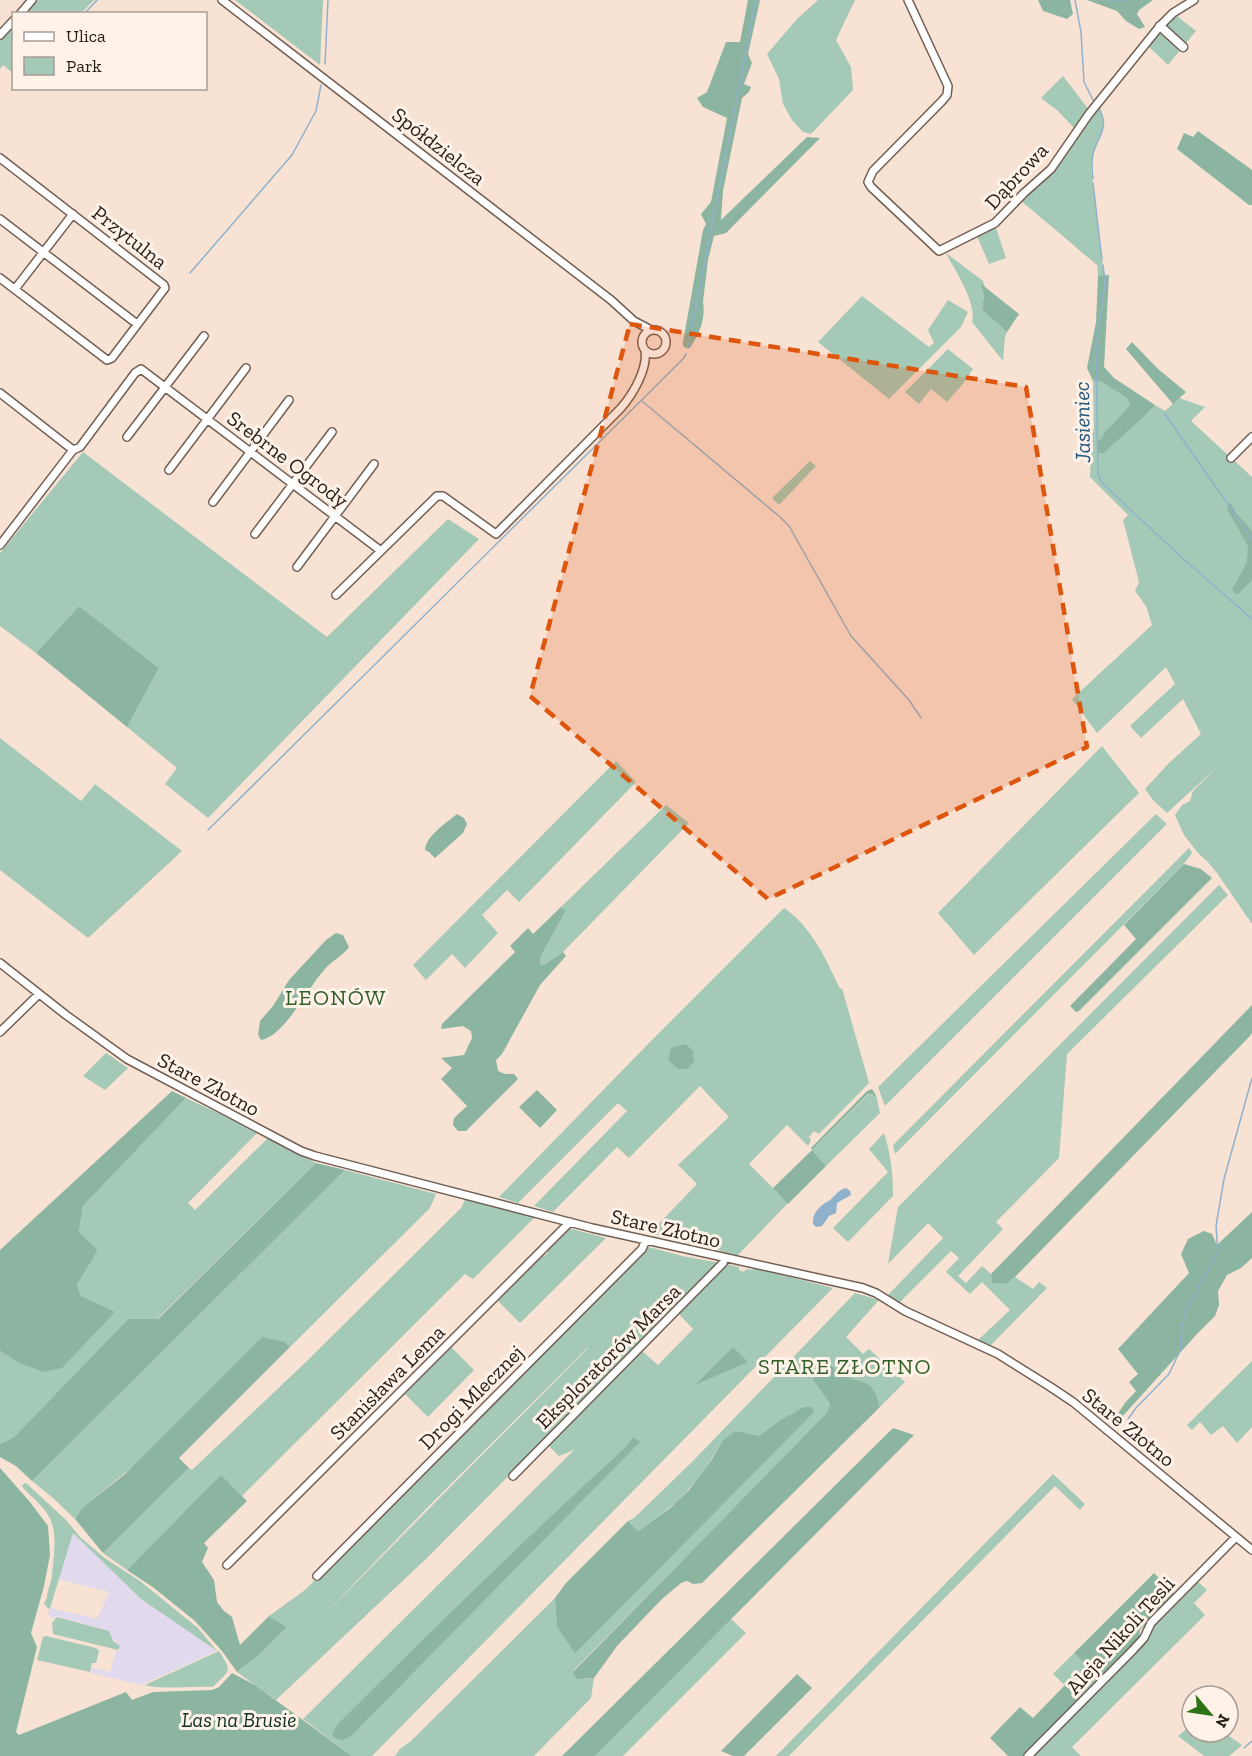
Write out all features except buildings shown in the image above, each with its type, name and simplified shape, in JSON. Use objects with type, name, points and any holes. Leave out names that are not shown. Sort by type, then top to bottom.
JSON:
[{"type":"street","points":[[22,12],[32,0]]},
{"type":"street","name":"Spółdzielcza","points":[[222,0],[611,300],[634,321]]},
{"type":"street","name":"Dąbrowa","points":[[908,0],[946,81],[948,90],[942,102],[873,171],[868,182],[871,188],[939,251],[985,229],[1001,218],[1024,192],[1051,169],[1096,105],[1160,26],[1173,13],[1194,0]]},
{"type":"street","points":[[0,35],[12,22]]},
{"type":"street","points":[[1160,26],[1183,47]]},
{"type":"street","name":"Przytulna","points":[[0,158],[165,286],[110,360],[105,360],[15,290]]},
{"type":"street","points":[[0,278],[15,290],[73,214]]},
{"type":"street","points":[[0,219],[137,324]]},
{"type":"street","points":[[634,321],[651,330],[659,330],[666,339],[664,350],[654,354],[645,362]]},
{"type":"street","points":[[336,595],[439,495],[496,534],[628,400],[645,362],[643,337],[634,321]]},
{"type":"street","points":[[643,337],[651,330]]},
{"type":"street","points":[[127,437],[204,336]]},
{"type":"street","points":[[645,350],[654,354]]},
{"type":"street","points":[[169,470],[246,368]]},
{"type":"street","name":"Srebrne Ogrody","points":[[73,450],[80,447],[140,369],[381,551]]},
{"type":"street","points":[[0,393],[73,450],[1,542]]},
{"type":"street","points":[[213,502],[289,400]]},
{"type":"street","points":[[255,534],[332,432]]},
{"type":"street","points":[[1231,458],[1252,437]]},
{"type":"street","points":[[297,567],[374,464]]},
{"type":"street","name":"Stare Złotno","points":[[0,963],[127,1059],[301,1151],[326,1160],[570,1222],[876,1293],[905,1311],[1010,1361],[1073,1402],[1252,1550]]},
{"type":"street","points":[[0,1032],[40,994]]},
{"type":"street","name":"Stanisława Lema","points":[[227,1564],[570,1222]]},
{"type":"street","name":"Drogi Mlecznej","points":[[317,1576],[642,1249],[646,1240]]},
{"type":"street","name":"Eksploratorów Marsa","points":[[513,1476],[723,1263],[725,1258]]},
{"type":"street","name":"Aleja Nikoli Tesli","points":[[1028,1756],[1133,1650],[1144,1638],[1150,1623],[1236,1537]]},
{"type":"highlighted area","points":[[630,324],[1026,387],[1087,747],[768,899],[530,696]]},
{"type":"shaded area","points":[[72,1532],[141,1599],[217,1651],[141,1685],[91,1673],[92,1668],[110,1672],[120,1645],[112,1639],[109,1631],[57,1616],[51,1618],[48,1613],[50,1608],[97,1619],[109,1592],[58,1579]]},
{"type":"green space","points":[[37,0],[94,0],[82,12],[27,12]]},
{"type":"green space","points":[[235,0],[323,0],[320,65]]},
{"type":"green space","points":[[748,0],[760,0],[748,54],[752,63],[744,84],[751,87],[742,98],[723,191],[721,220],[807,137],[820,138],[726,233],[714,236],[708,260],[703,320],[690,348],[686,348],[683,342],[706,224],[701,214],[711,202],[727,118],[703,107],[697,98],[707,92],[726,42],[740,42]]},
{"type":"green space","points":[[818,0],[855,0],[836,40],[851,67],[853,90],[811,134],[803,132],[792,120],[783,104],[779,79],[767,54],[797,19]]},
{"type":"green space","points":[[1038,0],[1070,0],[1073,14],[1067,19],[1043,11]]},
{"type":"green space","points":[[1087,0],[1153,0],[1137,14],[1145,27],[1139,29],[1126,21],[1117,11]]},
{"type":"green space","points":[[1173,13],[1196,31],[1168,65],[1146,44]]},
{"type":"green space","points":[[12,27],[12,72],[3,65],[0,69],[0,40]]},
{"type":"green space","points":[[1063,76],[1089,110],[1075,129],[1058,111],[1041,98]]},
{"type":"green space","points":[[1098,106],[1103,125],[1093,153],[1091,168],[1104,276],[1098,276],[1097,265],[1020,200]]},
{"type":"green space","points":[[1198,131],[1252,170],[1252,205],[1177,149],[1184,133],[1193,137]]},
{"type":"green space","points":[[995,225],[1006,258],[989,264],[977,236]]},
{"type":"green space","points":[[946,253],[983,281],[985,287],[980,284],[984,295],[982,310],[1007,332],[1003,361],[972,322],[973,314],[968,296]]},
{"type":"green space","points":[[1109,275],[1104,367],[1114,378],[1155,405],[1104,453],[1097,454],[1097,440],[1100,440],[1130,405],[1127,398],[1102,382],[1093,381],[1087,368],[1096,322],[1098,276]]},
{"type":"green space","points":[[980,283],[1019,314],[1007,332],[982,310],[984,295]]},
{"type":"green space","points":[[862,296],[929,347],[934,343],[928,330],[948,300],[968,312],[961,327],[889,399],[818,342]]},
{"type":"green space","points":[[1132,342],[1158,369],[1186,392],[1173,404],[1126,349]]},
{"type":"green space","points":[[948,349],[973,369],[947,402],[931,389],[919,404],[905,392]]},
{"type":"green space","points":[[1093,381],[1102,382],[1128,398],[1130,405],[1106,433],[1097,454],[1104,453],[1155,405],[1165,411],[1179,398],[1205,407],[1191,421],[1252,477],[1252,924],[1217,873],[1184,835],[1175,815],[1182,805],[1190,801],[1193,791],[1217,767],[1167,813],[1145,789],[1201,734],[1183,699],[1141,738],[1130,726],[1175,684],[1166,667],[1097,733],[1072,699],[1152,625],[1146,606],[1135,591],[1139,582],[1123,520],[1128,515],[1090,477],[1091,455],[1088,454],[1094,428]]},
{"type":"green space","points":[[83,452],[327,637],[448,519],[479,539],[208,818],[165,784],[177,768],[127,727],[159,668],[79,606],[36,653],[0,626],[0,553]]},
{"type":"green space","points":[[810,461],[816,466],[779,505],[772,498]]},
{"type":"green space","points":[[1230,502],[1236,513],[1252,531],[1252,580],[1237,595],[1232,590],[1247,562],[1248,546],[1227,509]]},
{"type":"green space","points":[[79,606],[159,668],[127,727],[36,653]]},
{"type":"green space","points":[[0,738],[81,801],[95,784],[182,851],[88,938],[0,870]]},
{"type":"green space","points":[[1102,746],[1139,793],[974,955],[938,913]]},
{"type":"green space","points":[[616,761],[636,782],[519,902],[507,890],[482,915],[498,933],[465,968],[452,954],[426,980],[413,965]]},
{"type":"green space","points":[[666,805],[689,823],[563,952],[544,965],[540,965],[541,956],[566,910],[561,907]]},
{"type":"green space","points":[[457,814],[464,818],[467,824],[463,833],[435,858],[425,850],[426,845],[437,830]]},
{"type":"green space","points":[[1156,814],[1167,824],[885,1106],[878,1087]]},
{"type":"green space","points":[[1189,848],[1192,853],[1184,864],[895,1154],[893,1145]]},
{"type":"green space","points":[[1184,864],[1201,869],[1212,878],[1076,1012],[1070,1006],[1136,939],[1124,925]]},
{"type":"green space","points":[[1219,885],[1228,895],[1067,1054],[1059,1158],[996,1222],[1003,1229],[958,1276],[966,1283],[982,1266],[991,1274],[992,1283],[1005,1284],[1015,1277],[1033,1289],[1039,1282],[1047,1288],[989,1347],[976,1342],[1010,1310],[982,1282],[970,1294],[946,1272],[959,1258],[951,1251],[899,1303],[888,1295],[943,1238],[928,1223],[888,1264],[898,1207]]},
{"type":"green space","points":[[561,907],[566,910],[541,956],[540,965],[544,965],[563,952],[566,956],[540,985],[502,1054],[496,1060],[498,1071],[514,1074],[518,1079],[466,1131],[458,1131],[453,1125],[454,1118],[467,1106],[441,1079],[452,1068],[441,1058],[464,1055],[472,1038],[471,1031],[463,1026],[441,1029],[442,1024],[515,952],[510,946],[528,928],[533,934]]},
{"type":"green space","points":[[784,908],[803,924],[824,955],[840,989],[842,988],[869,1083],[819,1134],[814,1131],[809,1137],[811,1140],[808,1146],[787,1125],[749,1164],[788,1203],[736,1257],[706,1243],[703,1246],[657,1235],[653,1230],[697,1184],[678,1165],[729,1117],[700,1086],[629,1158],[617,1147],[553,1212],[534,1206],[627,1111],[618,1103],[518,1203],[499,1197],[651,1041]]},
{"type":"green space","points":[[336,933],[343,935],[349,947],[318,977],[296,1010],[279,1030],[261,1040],[258,1035],[260,1021],[273,1006],[289,980],[326,940]]},
{"type":"green space","points":[[1252,1005],[1252,1033],[1249,1037],[1015,1277],[1006,1284],[992,1283],[991,1274]]},
{"type":"green space","points":[[686,1044],[693,1051],[694,1061],[688,1069],[678,1069],[668,1060],[671,1048]]},
{"type":"green space","points":[[106,1053],[128,1068],[105,1090],[83,1076]]},
{"type":"green space","points":[[872,1089],[876,1095],[874,1097],[868,1094],[812,1150],[811,1148],[867,1091]]},
{"type":"green space","points":[[537,1090],[557,1110],[540,1128],[519,1107]]},
{"type":"green space","points":[[172,1091],[186,1098],[83,1206],[79,1232],[98,1250],[77,1285],[81,1296],[115,1312],[62,1368],[44,1372],[17,1362],[0,1351],[0,1250]]},
{"type":"green space","points":[[870,1093],[874,1097],[876,1095],[880,1113],[826,1166],[812,1150]]},
{"type":"green space","points":[[186,1098],[258,1132],[188,1203],[195,1210],[269,1137],[316,1163],[157,1319],[128,1319],[14,1437],[0,1444],[0,1351],[17,1362],[115,1313],[81,1296],[77,1285],[98,1250],[79,1232],[83,1206]]},
{"type":"green space","points":[[884,1133],[891,1164],[893,1196],[848,1242],[833,1228],[888,1172],[869,1149]]},
{"type":"green space","points":[[812,1150],[826,1166],[788,1204],[773,1188]]},
{"type":"green space","points":[[316,1163],[345,1170],[32,1481],[16,1466],[0,1457],[0,1444],[14,1437],[128,1319],[158,1319]]},
{"type":"green space","points":[[345,1170],[436,1194],[430,1208],[290,1347],[285,1342],[82,1508],[75,1519],[32,1481]]},
{"type":"green space","points":[[466,1198],[535,1217],[473,1279],[465,1274],[242,1496],[221,1476],[127,1570],[103,1553],[189,1468],[192,1470],[308,1360],[461,1208]]},
{"type":"green space","points":[[1252,1212],[1252,1258],[1241,1268],[1227,1275],[1218,1291],[1219,1305],[1215,1316],[1121,1418],[1115,1418],[1136,1391],[1129,1382],[1138,1374],[1118,1349],[1189,1273],[1181,1254],[1188,1239],[1204,1231],[1212,1234],[1217,1245]]},
{"type":"green space","points":[[568,1228],[606,1238],[520,1323],[496,1299],[542,1254],[544,1256],[548,1253],[546,1250]]},
{"type":"green space","points":[[649,1247],[720,1263],[428,1557],[276,1700],[237,1672],[260,1654],[287,1627],[269,1616],[305,1590]],"holes":[[[588,1348],[317,1622],[425,1510]]]},
{"type":"green space","points":[[727,1264],[739,1267],[739,1270],[743,1272],[754,1268],[833,1288],[372,1756],[352,1756],[303,1719],[574,1450],[559,1456],[547,1444],[641,1350],[658,1365],[693,1329],[678,1313]]},
{"type":"green space","points":[[855,1293],[879,1300],[846,1337],[863,1354],[869,1349],[905,1382],[880,1407],[878,1398],[871,1388],[841,1374],[828,1363],[823,1393],[830,1404],[828,1413],[573,1671],[585,1679],[594,1678],[591,1698],[534,1756],[395,1756],[555,1598],[557,1627],[575,1654],[813,1412],[812,1407],[779,1421],[758,1437],[748,1435],[723,1440],[699,1477],[662,1514],[638,1531],[628,1521],[634,1518],[692,1462]]},
{"type":"green space","points":[[262,1337],[285,1342],[290,1347],[179,1458],[189,1468],[103,1553],[75,1519],[82,1508],[125,1474]]},
{"type":"green space","points":[[450,1346],[474,1370],[428,1417],[404,1393]]},
{"type":"green space","points":[[733,1347],[748,1362],[695,1385]]},
{"type":"green space","points":[[1252,1361],[1252,1427],[1237,1443],[1223,1426],[1211,1435],[1200,1422],[1192,1430],[1187,1425]]},
{"type":"green space","points":[[827,1362],[841,1374],[871,1387],[878,1398],[880,1407],[702,1583],[693,1584],[687,1581],[681,1583],[662,1599],[617,1646],[594,1678],[577,1679],[573,1672],[827,1413],[830,1404],[813,1379],[818,1369]]},
{"type":"green space","points":[[804,1407],[812,1407],[814,1412],[575,1654],[557,1627],[555,1598],[566,1583],[628,1521],[638,1531],[669,1509],[689,1490],[723,1440],[735,1431],[759,1436]]},
{"type":"green space","points":[[893,1428],[914,1435],[595,1756],[562,1756]]},
{"type":"green space","points":[[634,1437],[640,1442],[351,1736],[343,1740],[335,1738],[332,1734],[337,1725]]},
{"type":"green space","name":"Las na Brusie","points":[[0,1468],[48,1526],[50,1555],[31,1633],[37,1647],[16,1732],[19,1735],[126,1692],[132,1700],[153,1692],[212,1690],[219,1687],[232,1673],[255,1685],[352,1756],[0,1756]]},
{"type":"green space","points":[[1053,1474],[1085,1504],[1080,1510],[1055,1486],[789,1756],[776,1756]]},
{"type":"green space","points":[[221,1475],[247,1501],[204,1543],[208,1548],[202,1562],[214,1580],[217,1602],[232,1617],[240,1645],[269,1616],[287,1627],[260,1654],[237,1672],[195,1621],[127,1570]]},
{"type":"green space","points":[[26,1483],[66,1520],[80,1537],[198,1628],[217,1651],[141,1599],[73,1533],[48,1609],[44,1603],[52,1576],[53,1529],[46,1511],[23,1488],[22,1485]]},
{"type":"green space","points":[[1154,1573],[1175,1595],[1140,1630],[1139,1640],[1100,1680],[1074,1653]]},
{"type":"green space","points":[[1197,1581],[1207,1590],[1194,1603],[1205,1615],[1072,1747],[1081,1756],[1028,1756],[1149,1637],[1153,1626]]},
{"type":"green space","points":[[57,1617],[109,1631],[113,1641],[120,1646],[118,1650],[53,1634],[52,1623]]},
{"type":"green space","points":[[731,1619],[746,1633],[623,1756],[595,1756]]},
{"type":"green space","points":[[43,1637],[96,1648],[99,1651],[96,1663],[92,1663],[90,1672],[37,1660]]},
{"type":"green space","points":[[219,1651],[228,1670],[213,1687],[169,1688],[145,1685]]},
{"type":"green space","points":[[1074,1653],[1100,1680],[1080,1700],[1053,1674]]},
{"type":"green space","points":[[797,1674],[812,1688],[744,1756],[733,1756],[721,1751]]},
{"type":"green space","points":[[1065,1685],[1080,1700],[1024,1756],[1008,1756],[990,1738],[1020,1707],[1033,1718]]},
{"type":"green space","points":[[1188,1744],[1242,1745],[1229,1756],[1204,1756]]},
{"type":"water","points":[[846,1188],[851,1195],[837,1203],[836,1213],[829,1216],[822,1226],[816,1227],[813,1220],[817,1210],[839,1191]]},
{"type":"waterway","points":[[86,12],[97,0]]},
{"type":"waterway","points":[[325,64],[328,0]]},
{"type":"waterway","points":[[688,348],[756,0]]},
{"type":"waterway","name":"Jasieniec","points":[[1075,0],[1081,32],[1084,82],[1094,102]]},
{"type":"waterway","points":[[1107,0],[1126,0]]},
{"type":"waterway","points":[[190,273],[292,155],[316,111],[321,85]]},
{"type":"waterway","name":"Jasieniec","points":[[1093,179],[1092,157],[1103,127],[1099,108]]},
{"type":"waterway","name":"Jasieniec","points":[[1093,183],[1102,260]]},
{"type":"waterway","name":"Jasieniec","points":[[1103,265],[1105,281],[1096,349],[1098,474],[1102,483],[1252,619]]},
{"type":"waterway","points":[[208,830],[686,354]]},
{"type":"waterway","points":[[642,401],[789,526],[851,636],[909,700],[921,718]]},
{"type":"waterway","points":[[1165,414],[1252,539]]},
{"type":"waterway","points":[[1128,1419],[1169,1374],[1180,1351],[1182,1326],[1188,1307],[1218,1252],[1216,1226],[1224,1179],[1252,1078]]},
{"type":"waterway","points":[[1244,1748],[1252,1741]]},
{"type":"district","name":"LEONÓW","points":[[336,997]]},
{"type":"district","name":"STARE ZŁOTNO","points":[[845,1366]]}]
